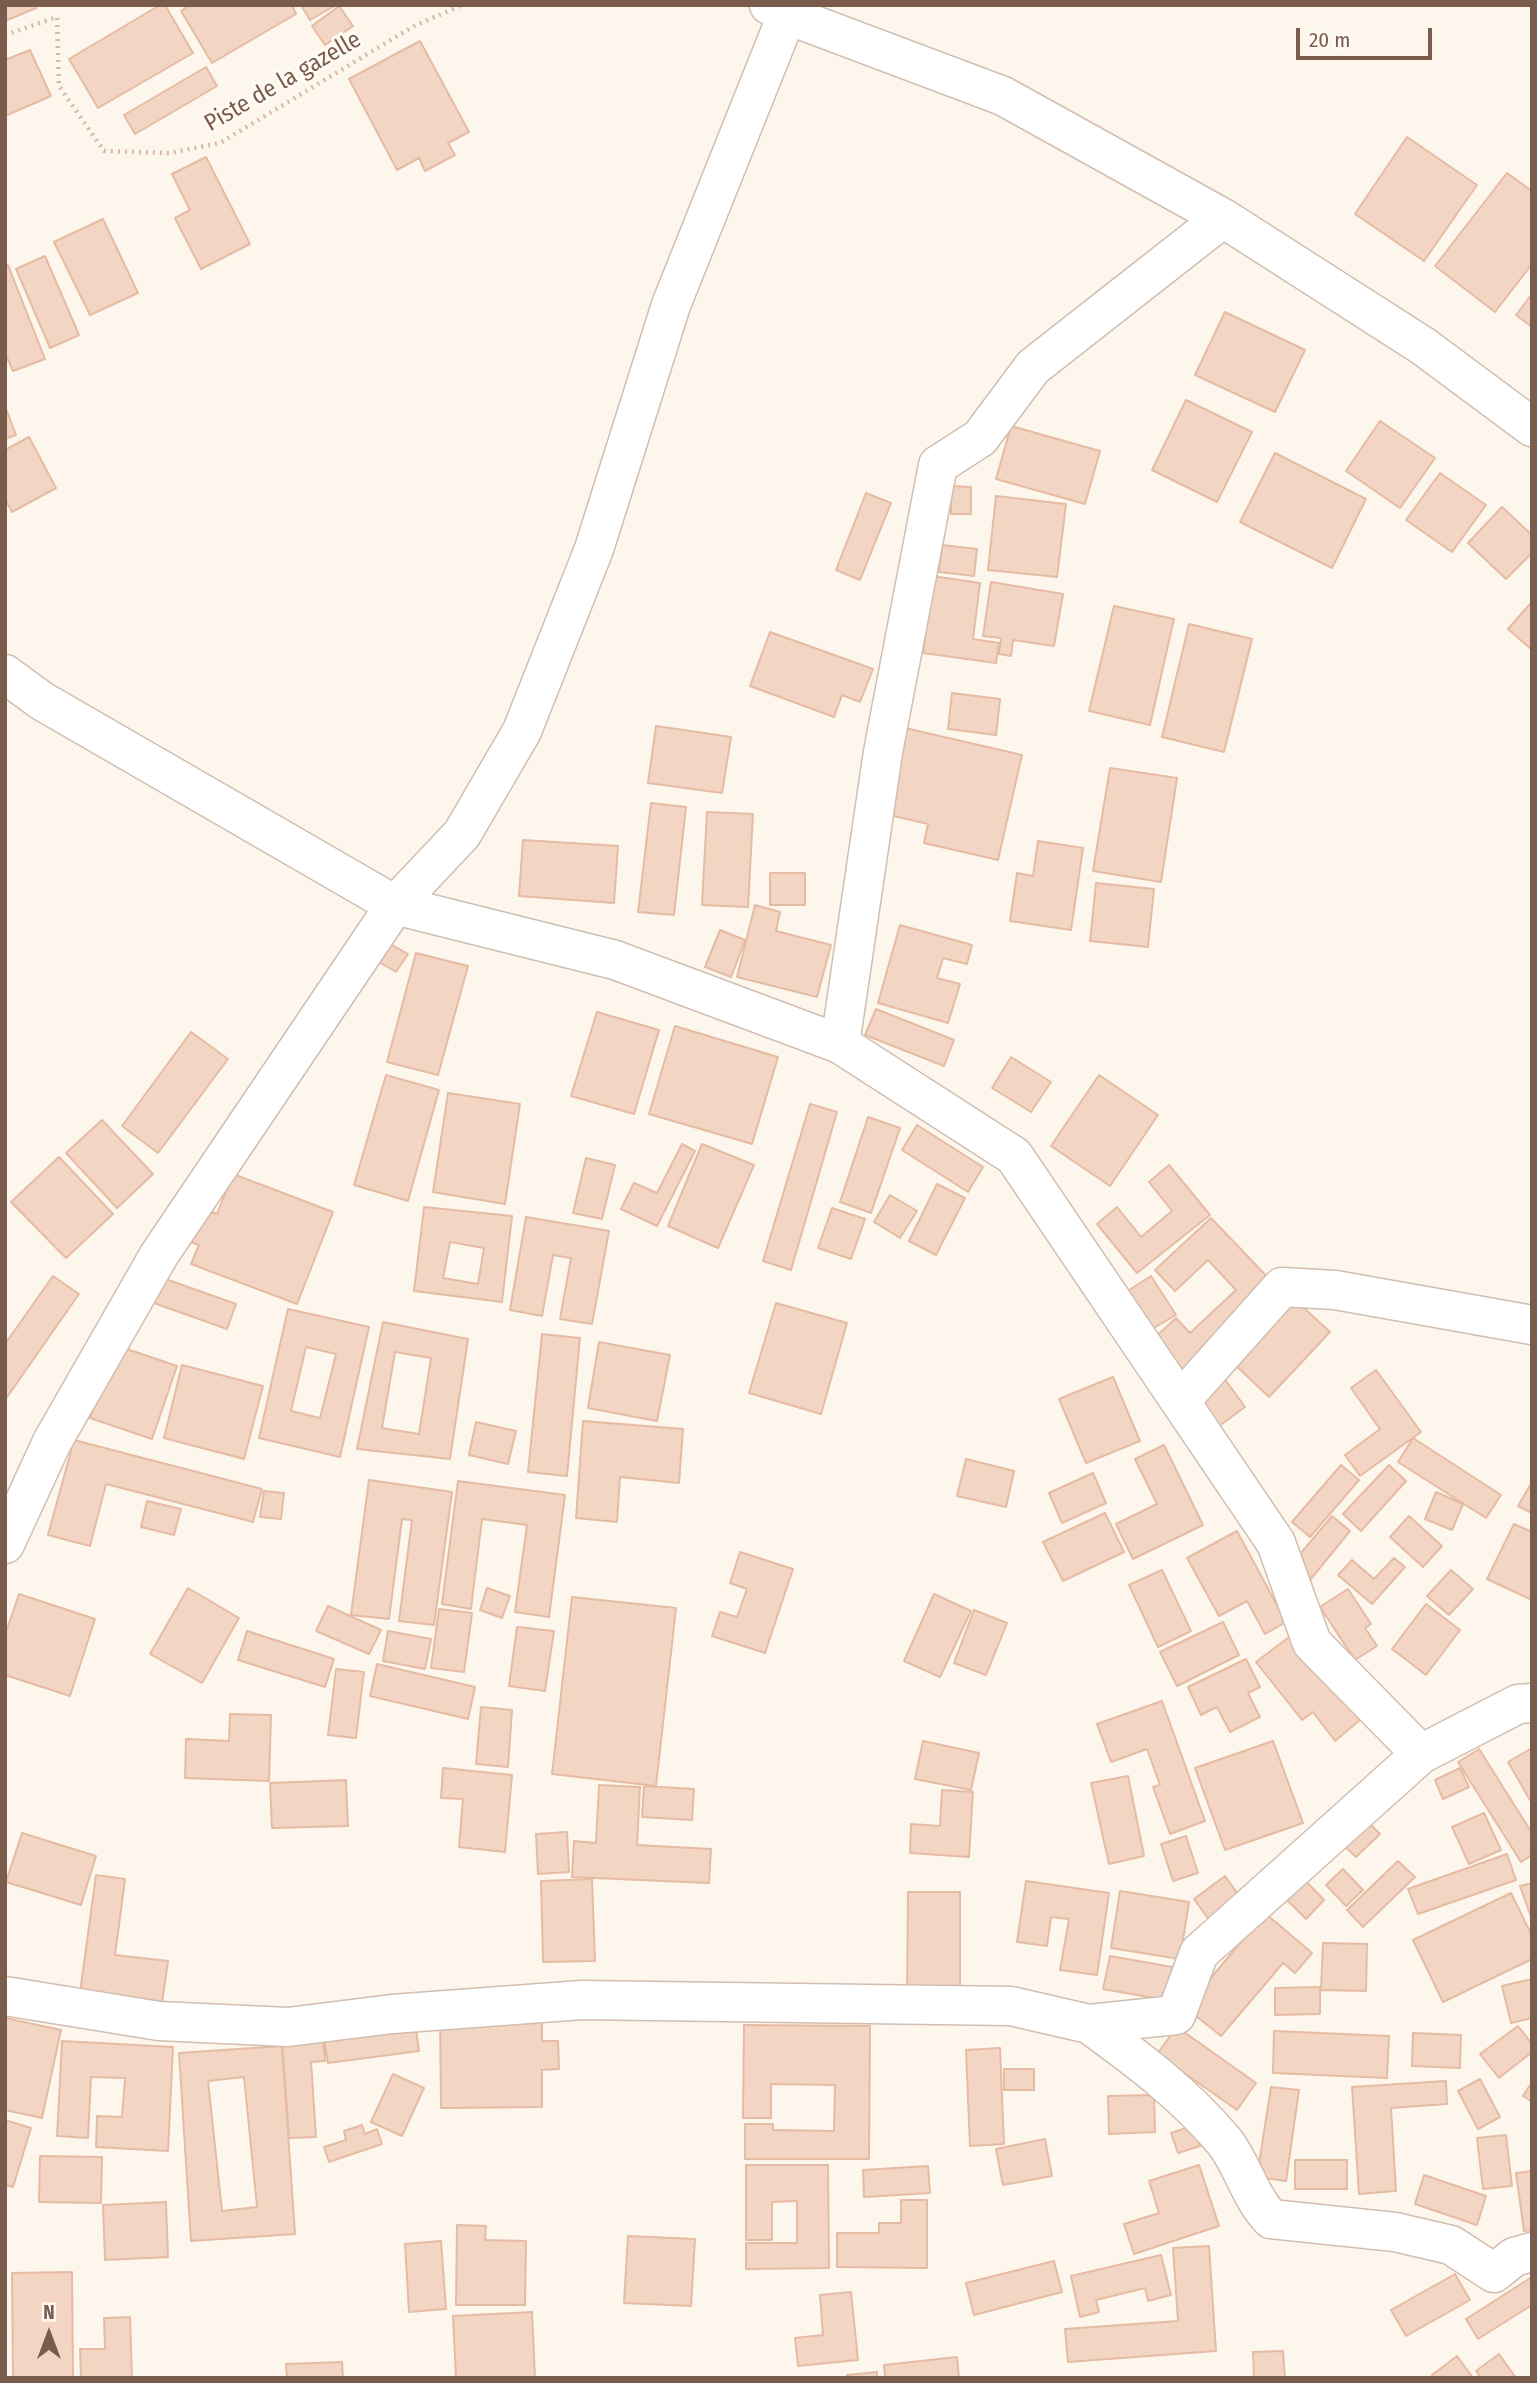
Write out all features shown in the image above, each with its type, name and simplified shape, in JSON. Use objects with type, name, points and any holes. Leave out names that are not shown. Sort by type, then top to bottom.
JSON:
[{"type":"street","points":[[5,1544],[52,1442],[159,1255],[395,905],[462,834],[522,731],[594,549],[671,306],[782,8],[1003,96],[1223,218],[1423,346],[1532,427]]},
{"type":"street","points":[[839,1045],[883,752],[938,465],[980,438],[1033,367],[1223,218]]},
{"type":"street","points":[[5,674],[41,701],[395,905],[615,960],[839,1045],[1014,1156],[1276,1544],[1312,1643],[1421,1754]]},
{"type":"street","points":[[1093,1273],[1182,1399]]},
{"type":"street","points":[[1182,1399],[1282,1287],[1335,1290],[1532,1325]]},
{"type":"street","points":[[1153,1365],[1182,1399]]},
{"type":"street","points":[[5,1996],[159,2021],[288,2027],[392,2014],[582,2000],[1012,2006],[1089,2024],[1176,2015],[1199,1953],[1421,1754],[1518,1704],[1532,1703]]},
{"type":"street","points":[[1089,2024],[1162,2076],[1226,2143],[1257,2205],[1271,2219],[1395,2232],[1451,2245],[1494,2273],[1514,2257],[1532,2252]]},
{"type":"path","name":"Piste de la gazelle","points":[[5,36],[57,17],[59,86],[104,151],[169,153],[220,144],[414,26],[462,5]]},
{"type":"building","points":[[5,5],[35,5],[36,8],[5,21]]},
{"type":"building","points":[[160,5],[165,5],[193,53],[98,108],[69,59]]},
{"type":"building","points":[[190,5],[292,5],[296,14],[212,63],[181,11]]},
{"type":"building","points":[[301,5],[336,5],[310,20]]},
{"type":"building","points":[[339,6],[353,26],[325,45],[312,26]]},
{"type":"building","points":[[420,41],[469,132],[448,143],[455,155],[425,171],[419,158],[397,170],[349,79]]},
{"type":"building","points":[[30,50],[51,96],[5,116],[5,60]]},
{"type":"building","points":[[206,67],[217,86],[135,134],[124,115]]},
{"type":"building","points":[[1407,137],[1477,185],[1424,261],[1355,214]]},
{"type":"building","points":[[206,157],[250,244],[201,269],[175,218],[190,210],[172,174]]},
{"type":"building","points":[[1507,173],[1532,191],[1532,264],[1495,312],[1435,266]]},
{"type":"building","points":[[103,219],[138,293],[90,315],[54,242]]},
{"type":"building","points":[[45,256],[79,335],[50,348],[16,269]]},
{"type":"building","points":[[8,265],[45,359],[13,371],[5,353],[5,266]]},
{"type":"building","points":[[1532,294],[1532,327],[1516,315]]},
{"type":"building","points":[[1225,312],[1305,350],[1275,412],[1195,375]]},
{"type":"building","points":[[1186,400],[1252,432],[1217,502],[1152,470]]},
{"type":"building","points":[[5,406],[16,435],[5,439]]},
{"type":"building","points":[[1380,421],[1435,458],[1400,508],[1346,471]]},
{"type":"building","points":[[1011,426],[1100,451],[1085,504],[996,479]]},
{"type":"building","points":[[29,437],[56,488],[12,512],[5,499],[5,450]]},
{"type":"building","points":[[1275,453],[1366,499],[1332,568],[1240,522]]},
{"type":"building","points":[[1440,473],[1486,505],[1452,552],[1406,520]]},
{"type":"building","points":[[951,486],[971,487],[971,514],[951,514]]},
{"type":"building","points":[[866,493],[891,503],[860,580],[836,570]]},
{"type":"building","points":[[996,496],[1066,504],[1057,577],[988,570]]},
{"type":"building","points":[[1502,507],[1532,535],[1532,553],[1506,579],[1468,543]]},
{"type":"building","points":[[942,545],[977,549],[974,576],[939,572]]},
{"type":"building","points":[[933,576],[980,583],[973,639],[999,643],[996,663],[923,653]]},
{"type":"building","points":[[991,582],[1063,594],[1054,646],[1013,640],[1011,656],[999,654],[1001,638],[983,636]]},
{"type":"building","points":[[1530,604],[1532,606],[1532,650],[1508,629]]},
{"type":"building","points":[[1114,606],[1174,619],[1150,725],[1089,711]]},
{"type":"building","points":[[1189,624],[1252,639],[1224,752],[1162,737]]},
{"type":"building","points":[[770,632],[873,669],[860,702],[842,695],[834,717],[750,686]]},
{"type":"building","points":[[952,693],[1000,699],[996,735],[948,729]]},
{"type":"building","points":[[656,726],[731,737],[722,793],[648,783]]},
{"type":"building","points":[[905,728],[1022,755],[998,860],[924,843],[928,824],[885,814]]},
{"type":"building","points":[[1110,768],[1177,778],[1161,882],[1093,871]]},
{"type":"building","points":[[651,803],[686,807],[674,915],[638,912]]},
{"type":"building","points":[[707,812],[753,814],[748,907],[702,905]]},
{"type":"building","points":[[523,840],[618,846],[614,903],[519,896]]},
{"type":"building","points":[[1038,841],[1083,848],[1071,930],[1010,921],[1017,873],[1033,876]]},
{"type":"building","points":[[770,873],[805,873],[805,905],[770,905]]},
{"type":"building","points":[[1096,883],[1154,889],[1148,947],[1090,941]]},
{"type":"building","points":[[755,905],[780,912],[776,931],[831,945],[817,997],[737,977]]},
{"type":"building","points":[[900,925],[972,945],[967,964],[943,958],[937,978],[960,984],[948,1023],[878,1003]]},
{"type":"building","points":[[720,930],[745,940],[731,977],[705,967]]},
{"type":"building","points":[[385,941],[408,954],[396,972],[374,959]]},
{"type":"building","points":[[416,953],[468,966],[438,1075],[387,1062]]},
{"type":"building","points":[[876,1009],[954,1040],[944,1066],[865,1035]]},
{"type":"building","points":[[597,1012],[659,1030],[634,1114],[571,1096]]},
{"type":"building","points":[[675,1026],[778,1057],[752,1144],[649,1114]]},
{"type":"building","points":[[191,1032],[228,1059],[158,1153],[122,1126]]},
{"type":"building","points":[[1011,1057],[1051,1082],[1031,1112],[992,1088]]},
{"type":"building","points":[[386,1075],[439,1090],[408,1201],[354,1185]]},
{"type":"building","points":[[1099,1075],[1158,1115],[1110,1186],[1051,1146]]},
{"type":"building","points":[[448,1093],[520,1104],[505,1204],[433,1192]]},
{"type":"building","points":[[810,1104],[837,1112],[791,1270],[763,1261]]},
{"type":"building","points":[[868,1117],[900,1128],[871,1213],[840,1202]]},
{"type":"building","points":[[102,1120],[153,1174],[117,1208],[66,1153]]},
{"type":"building","points":[[917,1125],[983,1167],[968,1192],[902,1150]]},
{"type":"building","points":[[682,1144],[695,1151],[657,1226],[621,1209],[634,1183],[657,1193]]},
{"type":"building","points":[[702,1144],[754,1165],[718,1248],[668,1226]]},
{"type":"building","points":[[59,1157],[113,1214],[66,1258],[11,1202]]},
{"type":"building","points":[[586,1158],[615,1165],[602,1219],[573,1213]]},
{"type":"building","points":[[1169,1165],[1210,1215],[1137,1273],[1097,1224],[1117,1207],[1141,1237],[1172,1211],[1149,1182]]},
{"type":"building","points":[[233,1174],[333,1212],[297,1304],[191,1264],[199,1245],[186,1240],[199,1207],[217,1214]]},
{"type":"building","points":[[937,1184],[965,1198],[936,1255],[909,1241]]},
{"type":"building","points":[[890,1195],[917,1211],[900,1238],[874,1222]]},
{"type":"building","points":[[424,1207],[512,1216],[502,1302],[414,1291]],"holes":[[[450,1242],[484,1248],[478,1284],[443,1278]]]},
{"type":"building","points":[[832,1208],[865,1219],[851,1259],[818,1248]]},
{"type":"building","points":[[526,1217],[609,1231],[592,1324],[560,1319],[571,1258],[553,1255],[542,1316],[510,1310]]},
{"type":"building","points":[[1211,1218],[1276,1286],[1181,1375],[1150,1342],[1176,1318],[1190,1333],[1236,1290],[1208,1260],[1175,1291],[1155,1270]]},
{"type":"building","points":[[53,1276],[79,1294],[5,1400],[5,1344]]},
{"type":"building","points":[[1151,1276],[1176,1315],[1150,1330],[1126,1292]]},
{"type":"building","points":[[160,1277],[236,1304],[227,1329],[151,1302]]},
{"type":"building","points":[[1292,1297],[1330,1332],[1269,1397],[1232,1362]]},
{"type":"building","points":[[776,1303],[847,1323],[821,1414],[749,1393]]},
{"type":"building","points":[[288,1309],[369,1327],[340,1457],[259,1438]],"holes":[[[306,1347],[336,1354],[320,1418],[291,1411]]]},
{"type":"building","points":[[383,1322],[468,1339],[450,1459],[357,1449]],"holes":[[[395,1352],[431,1358],[419,1434],[382,1428]]]},
{"type":"building","points":[[542,1334],[580,1338],[567,1476],[528,1472]]},
{"type":"building","points":[[599,1342],[670,1355],[657,1421],[588,1408]]},
{"type":"building","points":[[115,1345],[177,1366],[152,1439],[90,1418]]},
{"type":"building","points":[[182,1365],[263,1386],[244,1459],[164,1438]]},
{"type":"building","points":[[1376,1370],[1421,1432],[1360,1476],[1345,1455],[1380,1429],[1351,1388]]},
{"type":"building","points":[[1113,1377],[1140,1441],[1086,1463],[1059,1399]]},
{"type":"building","points":[[1224,1378],[1245,1407],[1215,1429],[1194,1399]]},
{"type":"building","points":[[583,1421],[683,1429],[679,1483],[620,1477],[617,1522],[576,1518]]},
{"type":"building","points":[[476,1422],[516,1431],[508,1464],[469,1455]]},
{"type":"building","points":[[1413,1438],[1501,1495],[1486,1518],[1398,1462]]},
{"type":"building","points":[[74,1440],[262,1489],[253,1522],[106,1484],[90,1546],[48,1535]]},
{"type":"building","points":[[1164,1445],[1203,1525],[1133,1559],[1116,1524],[1157,1504],[1135,1459]]},
{"type":"building","points":[[966,1459],[1014,1471],[1006,1507],[957,1496]]},
{"type":"building","points":[[1341,1465],[1359,1480],[1310,1537],[1292,1522]]},
{"type":"building","points":[[1389,1465],[1406,1481],[1361,1531],[1343,1514]]},
{"type":"building","points":[[1093,1473],[1106,1503],[1062,1523],[1049,1493]]},
{"type":"building","points":[[369,1480],[452,1492],[434,1625],[399,1621],[412,1520],[402,1519],[389,1619],[351,1615]]},
{"type":"building","points":[[458,1481],[565,1495],[549,1617],[515,1612],[527,1525],[482,1519],[471,1609],[442,1604]]},
{"type":"building","points":[[1532,1482],[1532,1513],[1518,1506]]},
{"type":"building","points":[[264,1491],[284,1493],[281,1519],[260,1517]]},
{"type":"building","points":[[1436,1492],[1463,1504],[1452,1530],[1425,1519]]},
{"type":"building","points":[[147,1501],[181,1509],[174,1535],[141,1527]]},
{"type":"building","points":[[1105,1513],[1124,1552],[1063,1581],[1043,1542]]},
{"type":"building","points":[[1332,1516],[1350,1531],[1310,1580],[1291,1565]]},
{"type":"building","points":[[1409,1516],[1442,1546],[1423,1567],[1390,1537]]},
{"type":"building","points":[[1514,1524],[1532,1532],[1532,1600],[1487,1579]]},
{"type":"building","points":[[1237,1531],[1286,1622],[1265,1634],[1247,1601],[1219,1616],[1187,1558]]},
{"type":"building","points":[[740,1552],[793,1569],[765,1653],[712,1636],[720,1612],[737,1617],[747,1589],[730,1583]]},
{"type":"building","points":[[1394,1558],[1405,1567],[1372,1604],[1338,1575],[1352,1560],[1374,1579]]},
{"type":"building","points":[[1162,1570],[1191,1631],[1158,1647],[1129,1585]]},
{"type":"building","points":[[1451,1570],[1473,1589],[1449,1615],[1427,1596]]},
{"type":"building","points":[[188,1588],[239,1618],[202,1683],[150,1654]]},
{"type":"building","points":[[487,1588],[510,1596],[502,1618],[480,1610]]},
{"type":"building","points":[[1348,1589],[1371,1624],[1365,1628],[1377,1646],[1355,1660],[1320,1607]]},
{"type":"building","points":[[19,1594],[95,1619],[70,1696],[5,1675],[5,1635]]},
{"type":"building","points":[[934,1594],[971,1611],[940,1677],[904,1661]]},
{"type":"building","points":[[572,1597],[676,1608],[656,1786],[552,1774]]},
{"type":"building","points":[[1426,1604],[1460,1630],[1426,1675],[1392,1649]]},
{"type":"building","points":[[328,1606],[381,1630],[369,1654],[316,1631]]},
{"type":"building","points":[[439,1609],[472,1613],[464,1672],[431,1668]]},
{"type":"building","points":[[974,1610],[1007,1623],[986,1675],[954,1663]]},
{"type":"building","points":[[1223,1622],[1239,1655],[1177,1686],[1160,1652]]},
{"type":"building","points":[[517,1627],[554,1631],[545,1691],[509,1686]]},
{"type":"building","points":[[247,1631],[334,1659],[325,1687],[238,1660]]},
{"type":"building","points":[[388,1631],[431,1639],[425,1669],[383,1661]]},
{"type":"building","points":[[1293,1634],[1360,1720],[1335,1741],[1313,1712],[1302,1720],[1256,1662]]},
{"type":"building","points":[[1246,1659],[1260,1687],[1248,1693],[1260,1717],[1230,1732],[1217,1707],[1201,1715],[1188,1687]]},
{"type":"building","points":[[377,1664],[475,1687],[468,1719],[370,1696]]},
{"type":"building","points":[[336,1669],[364,1672],[356,1738],[328,1735]]},
{"type":"building","points":[[1162,1701],[1205,1821],[1170,1834],[1153,1787],[1160,1785],[1147,1749],[1111,1762],[1097,1724]]},
{"type":"building","points":[[481,1707],[512,1710],[508,1767],[476,1764]]},
{"type":"building","points":[[230,1714],[271,1715],[269,1781],[185,1778],[186,1739],[229,1741]]},
{"type":"building","points":[[923,1741],[979,1753],[971,1790],[915,1779]]},
{"type":"building","points":[[1273,1741],[1303,1823],[1225,1850],[1195,1768]]},
{"type":"building","points":[[1532,1748],[1532,1799],[1530,1800],[1508,1762]]},
{"type":"building","points":[[1479,1749],[1532,1833],[1532,1855],[1521,1862],[1458,1762]]},
{"type":"building","points":[[443,1768],[512,1775],[505,1852],[459,1847],[463,1799],[441,1798]]},
{"type":"building","points":[[1460,1768],[1469,1787],[1443,1799],[1435,1780]]},
{"type":"building","points":[[1128,1776],[1144,1856],[1109,1864],[1091,1783]]},
{"type":"building","points":[[346,1780],[348,1826],[272,1828],[270,1783]]},
{"type":"building","points":[[599,1785],[640,1787],[637,1845],[711,1849],[709,1883],[572,1877],[574,1841],[596,1843]]},
{"type":"building","points":[[644,1786],[694,1789],[692,1820],[642,1817]]},
{"type":"building","points":[[942,1790],[973,1792],[969,1857],[910,1853],[911,1824],[940,1826]]},
{"type":"building","points":[[1484,1813],[1501,1850],[1469,1864],[1452,1827]]},
{"type":"building","points":[[1360,1814],[1380,1834],[1356,1857],[1336,1838]]},
{"type":"building","points":[[567,1832],[569,1872],[538,1874],[536,1834]]},
{"type":"building","points":[[22,1833],[96,1856],[81,1905],[6,1882]]},
{"type":"building","points":[[1186,1836],[1198,1873],[1173,1881],[1161,1844]]},
{"type":"building","points":[[1507,1854],[1516,1880],[1418,1914],[1408,1889]]},
{"type":"building","points":[[1398,1861],[1415,1877],[1363,1927],[1347,1910]]},
{"type":"building","points":[[1343,1869],[1363,1890],[1346,1906],[1326,1885]]},
{"type":"building","points":[[1299,1874],[1324,1900],[1306,1919],[1280,1893]]},
{"type":"building","points":[[96,1875],[125,1879],[115,1955],[168,1961],[161,2010],[79,2000]]},
{"type":"building","points":[[1225,1876],[1243,1901],[1212,1924],[1194,1899]]},
{"type":"building","points":[[592,1879],[595,1961],[543,1962],[541,1881]]},
{"type":"building","points":[[1026,1881],[1109,1893],[1097,1975],[1060,1970],[1069,1919],[1051,1917],[1047,1946],[1017,1942]]},
{"type":"building","points":[[1532,1883],[1532,1920],[1520,1886]]},
{"type":"building","points":[[1120,1891],[1189,1902],[1180,1959],[1111,1948]]},
{"type":"building","points":[[908,1892],[960,1892],[960,1998],[907,1997]]},
{"type":"building","points":[[1511,1893],[1532,1936],[1532,1959],[1443,2002],[1413,1940]]},
{"type":"building","points":[[1265,1913],[1312,1953],[1295,1973],[1283,1963],[1221,2036],[1186,2008]]},
{"type":"building","points":[[1323,1943],[1367,1944],[1366,1991],[1321,1990]]},
{"type":"building","points":[[1110,1956],[1172,1967],[1166,2000],[1103,1989]]},
{"type":"building","points":[[1532,1979],[1532,2018],[1511,2023],[1502,1986]]},
{"type":"building","points":[[1320,1987],[1320,2014],[1275,2015],[1275,1988]]},
{"type":"building","points":[[414,2015],[419,2051],[328,2063],[322,2028]]},
{"type":"building","points":[[440,2015],[542,2015],[542,2041],[558,2041],[559,2069],[542,2070],[542,2107],[441,2108]]},
{"type":"building","points":[[5,2018],[61,2030],[42,2118],[5,2110]]},
{"type":"building","points":[[744,2025],[870,2026],[869,2159],[745,2159],[745,2124],[773,2124],[773,2130],[834,2131],[835,2085],[771,2084],[771,2118],[743,2118]]},
{"type":"building","points":[[1518,2026],[1532,2044],[1532,2052],[1499,2078],[1480,2054]]},
{"type":"building","points":[[1177,2027],[1256,2083],[1237,2110],[1157,2054]]},
{"type":"building","points":[[1274,2031],[1389,2036],[1387,2078],[1273,2073]]},
{"type":"building","points":[[1413,2033],[1461,2035],[1460,2068],[1412,2066]]},
{"type":"building","points":[[323,2039],[325,2061],[311,2062],[316,2137],[289,2138],[282,2042]]},
{"type":"building","points":[[62,2041],[173,2047],[168,2151],[96,2147],[97,2116],[122,2117],[125,2078],[91,2077],[88,2138],[57,2136]]},
{"type":"building","points":[[282,2046],[295,2234],[191,2241],[179,2053]],"holes":[[[244,2077],[257,2207],[222,2211],[208,2081]]]},
{"type":"building","points":[[1000,2048],[1004,2144],[970,2146],[966,2050]]},
{"type":"building","points":[[1004,2069],[1034,2069],[1034,2090],[1004,2090]]},
{"type":"building","points":[[393,2074],[424,2088],[402,2136],[371,2122]]},
{"type":"building","points":[[1480,2079],[1500,2117],[1478,2129],[1458,2091]]},
{"type":"building","points":[[1446,2081],[1447,2104],[1391,2108],[1396,2191],[1359,2194],[1352,2087]]},
{"type":"building","points":[[1532,2082],[1532,2102],[1523,2096]]},
{"type":"building","points":[[1271,2087],[1299,2090],[1286,2181],[1257,2177]]},
{"type":"building","points":[[1154,2095],[1155,2132],[1109,2134],[1108,2096]]},
{"type":"building","points":[[5,2120],[31,2128],[13,2187],[5,2185]]},
{"type":"building","points":[[362,2125],[365,2134],[377,2129],[382,2144],[329,2162],[324,2147],[346,2140],[344,2131]]},
{"type":"building","points":[[1192,2126],[1200,2146],[1178,2153],[1171,2133]]},
{"type":"building","points":[[1506,2135],[1512,2186],[1483,2189],[1477,2138]]},
{"type":"building","points":[[1045,2139],[1052,2176],[1003,2185],[996,2149]]},
{"type":"building","points":[[40,2156],[102,2157],[101,2203],[39,2202]]},
{"type":"building","points":[[1295,2160],[1347,2160],[1347,2189],[1295,2189]]},
{"type":"building","points":[[746,2165],[828,2165],[829,2268],[746,2269],[746,2243],[797,2243],[797,2201],[772,2202],[772,2240],[746,2240]]},
{"type":"building","points":[[1199,2165],[1219,2226],[1134,2254],[1124,2224],[1159,2213],[1149,2181]]},
{"type":"building","points":[[928,2166],[930,2193],[864,2197],[863,2170]]},
{"type":"building","points":[[1532,2171],[1532,2230],[1524,2231],[1516,2173]]},
{"type":"building","points":[[1424,2175],[1486,2196],[1477,2225],[1415,2204]]},
{"type":"building","points":[[901,2200],[927,2200],[927,2268],[837,2267],[837,2233],[879,2233],[879,2223],[901,2223]]},
{"type":"building","points":[[166,2202],[168,2257],[105,2260],[103,2205]]},
{"type":"building","points":[[457,2225],[486,2226],[485,2240],[526,2241],[525,2305],[456,2305]]},
{"type":"building","points":[[628,2236],[695,2239],[691,2306],[624,2303]]},
{"type":"building","points":[[441,2241],[446,2309],[409,2312],[405,2244]]},
{"type":"building","points":[[1209,2246],[1216,2351],[1068,2362],[1065,2329],[1178,2321],[1173,2248]]},
{"type":"building","points":[[1161,2255],[1171,2295],[1148,2301],[1145,2288],[1096,2300],[1099,2312],[1080,2317],[1071,2276]]},
{"type":"building","points":[[1054,2261],[1062,2292],[974,2315],[966,2283]]},
{"type":"building","points":[[72,2272],[73,2378],[13,2378],[12,2273]]},
{"type":"building","points":[[1455,2274],[1470,2300],[1406,2336],[1391,2310]]},
{"type":"building","points":[[1532,2277],[1532,2305],[1478,2339],[1466,2319]]},
{"type":"building","points":[[851,2292],[858,2360],[798,2366],[795,2338],[823,2335],[820,2295]]},
{"type":"building","points":[[532,2312],[535,2378],[456,2378],[453,2316]]},
{"type":"building","points":[[130,2317],[132,2378],[81,2378],[80,2349],[105,2349],[104,2318]]},
{"type":"building","points":[[1283,2351],[1285,2378],[1254,2378],[1253,2352]]},
{"type":"building","points":[[1499,2354],[1516,2378],[1481,2378],[1476,2371]]},
{"type":"building","points":[[1457,2356],[1473,2378],[1434,2378],[1432,2375]]},
{"type":"building","points":[[957,2357],[959,2378],[885,2378],[884,2365]]},
{"type":"building","points":[[342,2362],[343,2378],[287,2378],[286,2364]]},
{"type":"building","points":[[877,2372],[877,2378],[847,2378],[847,2375]]}]
